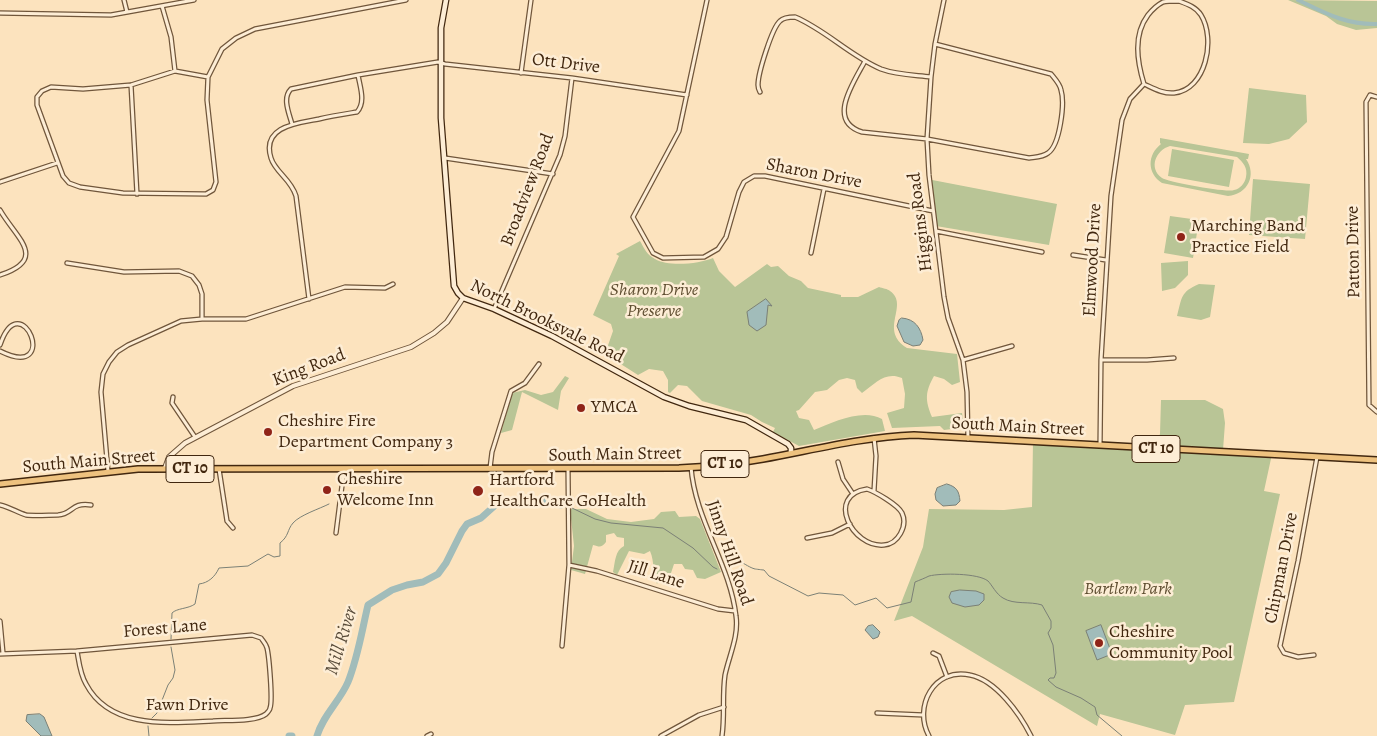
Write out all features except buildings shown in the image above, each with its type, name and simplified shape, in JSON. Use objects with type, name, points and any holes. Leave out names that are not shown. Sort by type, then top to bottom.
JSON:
[{"type":"highway","name":"South Main Street","points":[[0,484],[108,471],[165,468],[344,470],[691,468],[747,461],[874,438],[914,435],[1377,460]]},
{"type":"main road","name":"North Brooksvale Road","points":[[446,0],[442,28],[441,118],[454,286],[458,293],[463,298],[494,309],[552,336],[664,397],[689,406],[746,420],[784,443],[786,449],[791,453]]},
{"type":"street","points":[[124,0],[127,12]]},
{"type":"street","points":[[0,13],[111,15],[194,0]]},
{"type":"street","points":[[208,77],[175,71],[131,85],[83,89],[51,87],[42,90],[37,97],[37,105],[63,176],[69,183],[80,187],[137,194],[206,194],[213,190],[216,182],[207,100],[208,77],[222,49],[236,38],[255,29],[406,0]]},
{"type":"street","points":[[521,73],[531,0]]},
{"type":"street","name":"Sharon Drive","points":[[707,0],[679,131],[633,217],[653,252],[663,258],[704,257],[718,249],[726,237],[744,182],[754,176],[765,176],[933,211]]},
{"type":"street","name":"Higgins Road","points":[[944,0],[935,44],[927,139],[933,211],[948,318],[963,360],[967,392],[968,439]]},
{"type":"street","points":[[1179,0],[1191,5],[1201,15],[1207,33],[1207,52],[1201,72],[1190,87],[1174,93],[1157,90],[1144,84],[1138,54],[1138,39],[1142,23],[1153,9],[1163,2],[1179,0]]},
{"type":"street","points":[[162,6],[171,37],[175,71]]},
{"type":"street","points":[[760,92],[758,86],[765,55],[775,28],[780,21],[795,17],[803,20],[866,61],[882,69],[896,73],[931,77]]},
{"type":"street","points":[[866,61],[850,89],[845,105],[844,114],[847,122],[854,129],[862,132],[927,139],[1029,158],[1040,157],[1048,153],[1058,137],[1063,98],[1061,89],[1051,74],[935,44]]},
{"type":"street","name":"Ott Drive","points":[[292,124],[286,99],[286,93],[291,89],[432,62],[572,78],[687,95]]},
{"type":"street","points":[[309,298],[294,187],[271,159],[272,137],[278,131],[292,124],[357,112],[362,107],[363,101],[358,75]]},
{"type":"street","name":"Broadview Road","points":[[494,309],[553,174],[565,136],[572,78]]},
{"type":"street","name":"Elmwood Drive","points":[[1100,445],[1101,360],[1111,196],[1122,120],[1130,98],[1144,84]]},
{"type":"street","points":[[131,85],[137,194]]},
{"type":"street","name":"Patton Drive","points":[[1377,97],[1370,95],[1366,102],[1369,405],[1377,412]]},
{"type":"street","points":[[445,158],[553,174]]},
{"type":"street","points":[[0,182],[58,162]]},
{"type":"street","points":[[811,253],[824,189]]},
{"type":"street","points":[[0,210],[25,246],[26,256],[23,264],[15,270],[0,275]]},
{"type":"street","points":[[936,232],[1042,252]]},
{"type":"street","points":[[1073,255],[1106,260]]},
{"type":"street","points":[[67,263],[124,272],[178,272],[192,276],[199,285],[202,294],[202,319]]},
{"type":"street","points":[[108,471],[101,392],[104,374],[110,362],[118,352],[128,345],[181,321],[246,319],[345,287],[384,288],[393,284]]},
{"type":"street","name":"King Road","points":[[165,468],[169,456],[196,437],[293,386],[411,347],[434,333],[447,322],[463,298]]},
{"type":"street","points":[[0,346],[6,331],[13,325],[26,328],[31,332],[34,340],[33,347],[28,354],[20,358],[12,357],[0,351]]},
{"type":"street","points":[[963,360],[1012,346]]},
{"type":"street","points":[[1101,360],[1174,358]]},
{"type":"street","points":[[490,469],[492,452],[511,391],[525,383],[539,364]]},
{"type":"street","points":[[173,397],[172,403],[196,437]]},
{"type":"street","points":[[874,438],[876,456],[874,491]]},
{"type":"street","name":"Chipman Drive","points":[[1314,655],[1298,657],[1284,653],[1280,646],[1298,561],[1316,457]]},
{"type":"street","points":[[838,462],[843,479],[853,494]]},
{"type":"street","name":"Jinny Hill Road","points":[[691,468],[697,502],[718,554],[735,610],[737,625],[725,676],[722,736]]},
{"type":"street","points":[[219,469],[227,521],[233,528]]},
{"type":"street","points":[[562,646],[569,565],[568,469]]},
{"type":"street","points":[[336,533],[344,470]]},
{"type":"street","points":[[868,489],[874,491],[902,512],[904,521],[902,532],[896,541],[885,545],[868,543],[855,534],[846,516],[845,505],[853,494],[859,490],[868,489]]},
{"type":"street","points":[[0,505],[34,516],[60,515],[77,505],[91,505]]},
{"type":"street","points":[[807,538],[832,533],[850,524]]},
{"type":"street","name":"Jill Lane","points":[[569,565],[612,575],[718,609],[735,610]]},
{"type":"street","points":[[0,621],[2,654]]},
{"type":"street","name":"Forest Lane","points":[[2,654],[77,651],[252,635],[261,638],[267,647],[271,708]]},
{"type":"street","name":"Fawn Drive","points":[[77,651],[80,668],[86,684],[97,700],[114,712],[139,720],[165,723],[245,719],[261,717],[267,714],[271,708]]},
{"type":"street","points":[[933,653],[939,656],[947,677]]},
{"type":"street","points":[[930,736],[925,728],[923,715],[928,694],[937,683],[947,677],[961,674],[980,678],[995,689],[1012,706],[1025,723],[1031,736]]},
{"type":"street","points":[[661,736],[699,715],[724,707]]},
{"type":"street","points":[[876,713],[923,715]]},
{"type":"green space","points":[[1288,0],[1377,1],[1377,28],[1356,30],[1337,24],[1326,16]]},
{"type":"green space","points":[[1249,88],[1306,95],[1307,122],[1289,139],[1269,144],[1243,143]]},
{"type":"green space","points":[[1160,138],[1249,154],[1248,159],[1246,159],[1251,171],[1249,183],[1241,192],[1228,196],[1162,183],[1151,169],[1153,153],[1160,143]],"holes":[[[1170,146],[1237,157],[1244,166],[1246,177],[1240,187],[1229,191],[1167,180],[1162,178],[1155,169],[1155,160],[1158,155]]]},
{"type":"green space","points":[[1172,149],[1234,160],[1229,187],[1168,176]]},
{"type":"green space","points":[[927,179],[1057,204],[1049,245],[936,226]]},
{"type":"green space","points":[[1253,179],[1310,184],[1305,239],[1249,235]]},
{"type":"green space","name":"Marching Band Practice Field","points":[[1170,216],[1199,220],[1193,258],[1164,253]]},
{"type":"green space","name":"Sharon Drive Preserve","points":[[640,241],[646,251],[655,259],[668,263],[684,264],[713,258],[719,271],[735,287],[767,264],[771,267],[778,266],[789,276],[801,281],[808,288],[841,295],[841,297],[858,297],[879,287],[889,290],[897,303],[894,326],[899,341],[907,348],[957,354],[960,382],[952,385],[944,379],[934,376],[929,387],[927,401],[932,417],[962,413],[963,420],[960,428],[944,430],[940,426],[892,428],[887,413],[904,408],[905,394],[902,378],[896,376],[886,377],[862,393],[857,388],[855,380],[847,378],[839,380],[827,390],[815,392],[796,411],[799,418],[809,420],[814,430],[848,417],[874,416],[882,419],[885,431],[799,446],[773,432],[775,428],[751,415],[702,401],[687,386],[678,385],[670,393],[668,392],[668,380],[663,371],[649,369],[638,375],[605,354],[613,331],[611,324],[593,315],[619,256],[616,254]]},
{"type":"green space","points":[[1188,261],[1188,275],[1175,288],[1162,291],[1161,263]]},
{"type":"green space","points":[[1199,284],[1215,285],[1210,317],[1201,320],[1177,316],[1185,293]]},
{"type":"green space","points":[[565,376],[569,378],[561,391],[558,410],[522,392],[512,430],[501,433],[512,393],[525,390],[541,395],[553,392]]},
{"type":"green space","name":"Bartlem Park","points":[[1161,400],[1205,400],[1223,409],[1225,423],[1223,450],[1272,454],[1264,491],[1280,494],[1234,702],[1185,705],[1175,735],[1100,714],[1097,726],[912,616],[894,621],[923,547],[929,509],[1004,510],[1032,507],[1033,441],[1154,449],[1160,434]]},
{"type":"green space","points":[[570,509],[586,509],[607,519],[631,522],[654,519],[661,512],[675,511],[679,517],[696,516],[700,519],[721,572],[705,579],[697,578],[693,570],[685,569],[682,564],[674,564],[671,573],[661,576],[657,584],[650,551],[644,554],[629,551],[617,575],[613,572],[615,561],[619,550],[624,546],[624,538],[617,537],[614,533],[606,535],[606,542],[602,546],[593,545],[585,574],[571,570],[574,546]]},
{"type":"water","points":[[766,299],[772,306],[768,305],[766,325],[757,331],[749,325],[747,312]]},
{"type":"water","points":[[902,318],[914,322],[919,328],[923,340],[920,345],[913,346],[904,342],[897,326]]},
{"type":"water","points":[[947,484],[958,492],[960,501],[956,505],[943,506],[936,500],[937,488]]},
{"type":"water","points":[[960,590],[976,591],[984,594],[984,600],[979,605],[965,607],[952,603],[949,597],[951,592]]},
{"type":"water","points":[[873,625],[880,632],[878,637],[873,639],[865,630],[868,626]]},
{"type":"water","name":"Cheshire Community Pool","points":[[1101,625],[1112,654],[1097,660],[1086,631]]},
{"type":"water","points":[[40,714],[44,717],[52,736],[41,736],[26,721],[27,715]]},
{"type":"waterway","points":[[1298,0],[1327,14],[1346,20],[1377,24]]},
{"type":"waterway","name":"Mill River","points":[[317,736],[323,721],[341,696],[348,682],[368,605],[392,590],[423,582],[438,574],[467,524],[481,518],[500,501],[530,503],[546,501],[561,505]]},
{"type":"waterway","points":[[171,639],[172,613],[195,604],[199,584],[211,579],[219,568],[248,566],[268,554],[274,557],[280,556],[280,543],[293,523],[329,504]]},
{"type":"waterway","name":"Mill River","points":[[572,508],[595,519],[611,523],[663,528],[693,548],[717,569]]},
{"type":"waterway","name":"Mill River","points":[[727,565],[738,561],[751,568],[764,570],[769,576],[808,596],[819,593],[843,595],[855,605],[876,598],[887,608],[911,602],[915,582],[929,576],[959,574],[983,578],[988,581],[996,592],[1007,600],[1042,605],[1051,621],[1051,628],[1048,633],[1053,645],[1056,673],[1054,678],[1048,680],[1056,687],[1081,698],[1095,707],[1097,715],[1122,736]]},
{"type":"waterway","points":[[152,718],[157,713],[168,685],[173,678],[175,670],[171,647]]},
{"type":"waterway","points":[[148,726],[149,736]]},
{"type":"place","name":"Marching Band Practice Field","points":[[1181,237]]},
{"type":"place","name":"YMCA","points":[[581,408]]},
{"type":"place","name":"Cheshire Fire Department Company 3","points":[[268,432]]},
{"type":"place","name":"Cheshire Welcome Inn","points":[[327,490]]},
{"type":"place","name":"Hartford HealthCare GoHealth","points":[[478,491]]},
{"type":"place","name":"Cheshire Community Pool","points":[[1099,643]]}]
